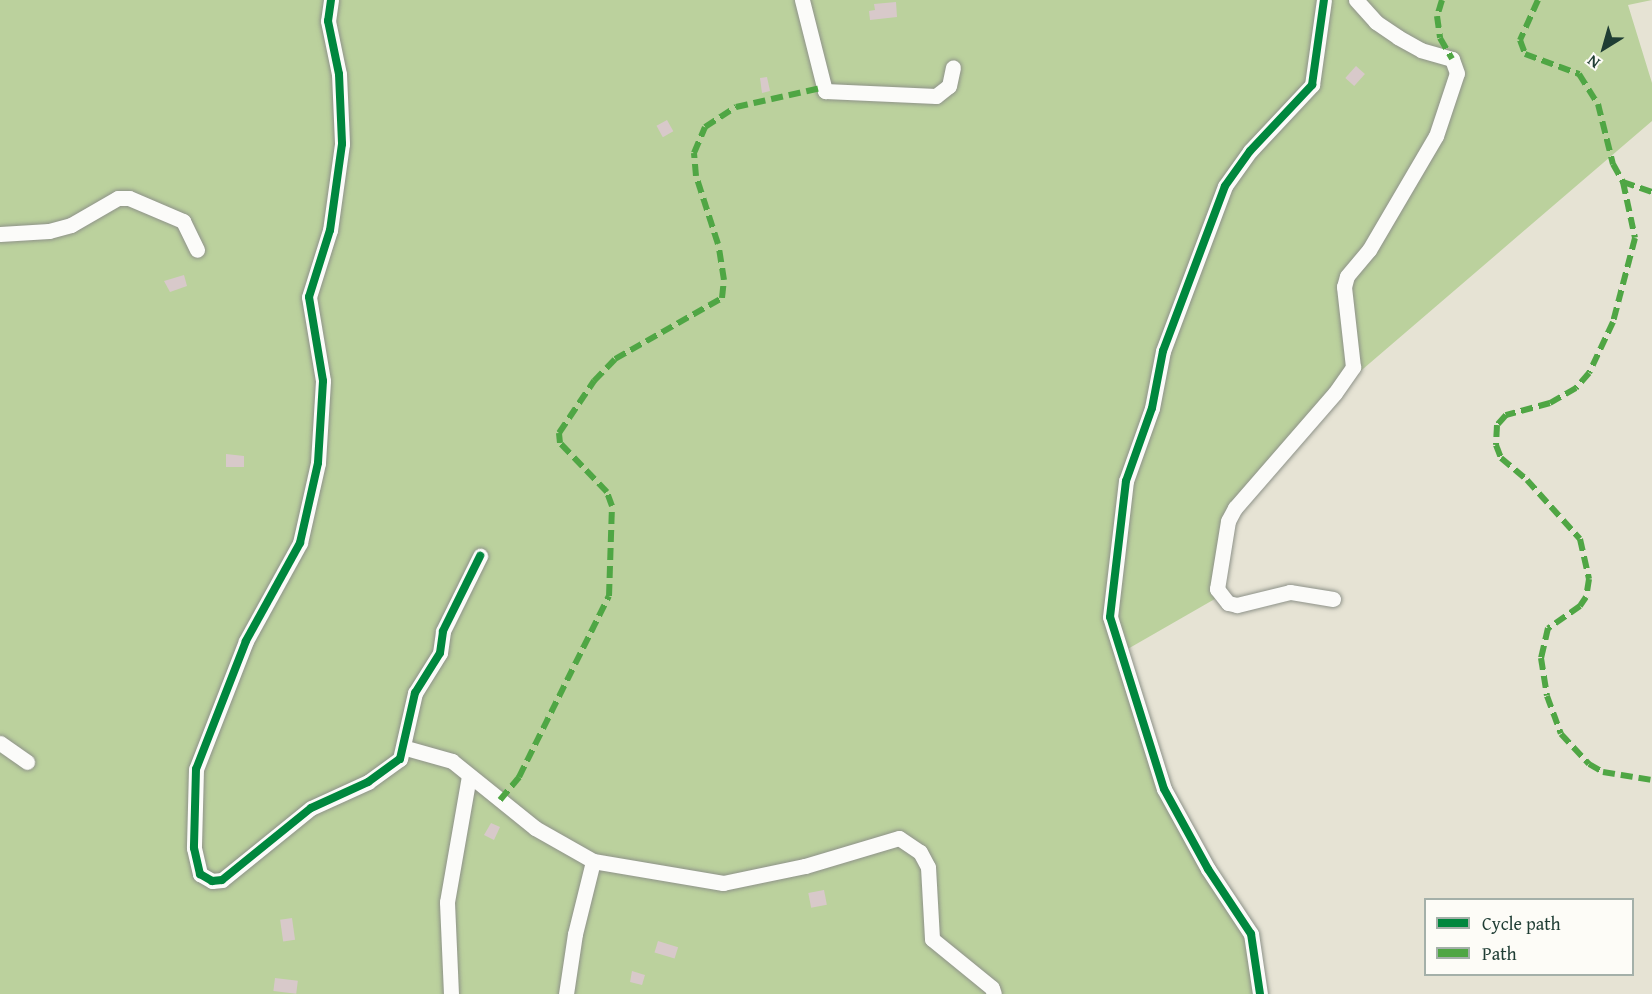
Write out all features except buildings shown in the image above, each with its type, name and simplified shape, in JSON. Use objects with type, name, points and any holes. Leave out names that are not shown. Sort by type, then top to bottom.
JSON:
[{"type":"street","points":[[332,0],[328,21],[339,74],[342,144],[330,230],[309,297],[323,381],[318,463],[300,543],[246,641],[196,769],[194,848],[200,874],[212,881],[222,880],[311,807],[368,782],[400,759],[406,748],[406,723],[415,693],[440,653],[443,631],[480,556]]},
{"type":"street","points":[[802,0],[825,91],[936,96],[950,86],[953,67]]},
{"type":"street","points":[[1260,994],[1251,934],[1208,869],[1164,789],[1110,617],[1126,481],[1152,408],[1163,351],[1226,186],[1250,151],[1312,85],[1324,0]]},
{"type":"street","points":[[1333,599],[1290,592],[1237,605],[1228,603],[1217,589],[1228,521],[1235,508],[1335,393],[1353,367],[1344,287],[1347,276],[1370,250],[1436,136],[1457,73],[1452,59],[1421,50],[1398,37],[1376,22],[1356,0]]},
{"type":"street","points":[[0,234],[49,231],[71,225],[117,198],[129,198],[183,221],[197,250]]},
{"type":"street","points":[[0,743],[27,762]]},
{"type":"street","points":[[406,748],[438,755],[557,843],[593,861],[723,883],[805,866],[899,838],[920,852],[928,867],[932,939],[992,988],[994,994]]},
{"type":"street","points":[[451,994],[447,902],[469,776]]},
{"type":"street","points":[[566,994],[575,934],[593,861]]},
{"type":"green space","points":[[0,0],[1652,0],[1628,5],[1652,83],[1652,121],[1335,393],[1235,508],[1220,596],[1119,654],[1164,789],[1251,934],[1260,994],[0,994]]},
{"type":"marked path","points":[[1442,0],[1437,16],[1440,38],[1452,59]]},
{"type":"marked path","points":[[1538,0],[1520,40],[1525,54],[1579,74],[1598,104],[1613,164],[1623,182],[1652,192]]},
{"type":"marked path","points":[[500,800],[519,777],[609,596],[612,506],[607,492],[560,443],[559,433],[594,381],[615,359],[722,298],[724,280],[718,244],[696,176],[694,153],[705,127],[736,107],[821,88]]},
{"type":"marked path","points":[[1623,182],[1635,238],[1613,322],[1589,373],[1576,388],[1550,403],[1506,415],[1497,425],[1496,445],[1501,458],[1527,480],[1580,539],[1589,579],[1586,597],[1580,606],[1548,628],[1541,658],[1547,696],[1561,734],[1589,764],[1603,772],[1652,780]]},
{"type":"cycle path","points":[[331,0],[328,21],[339,74],[342,144],[330,230],[309,297],[323,381],[318,463],[300,543],[246,641],[196,769],[194,848],[200,874],[212,881],[222,880],[311,808],[368,782],[400,759],[415,693],[440,653],[443,631],[480,556]]},
{"type":"cycle path","points":[[1260,994],[1251,934],[1208,869],[1164,789],[1110,617],[1126,481],[1152,408],[1163,351],[1225,186],[1250,151],[1312,85],[1324,0]]}]
